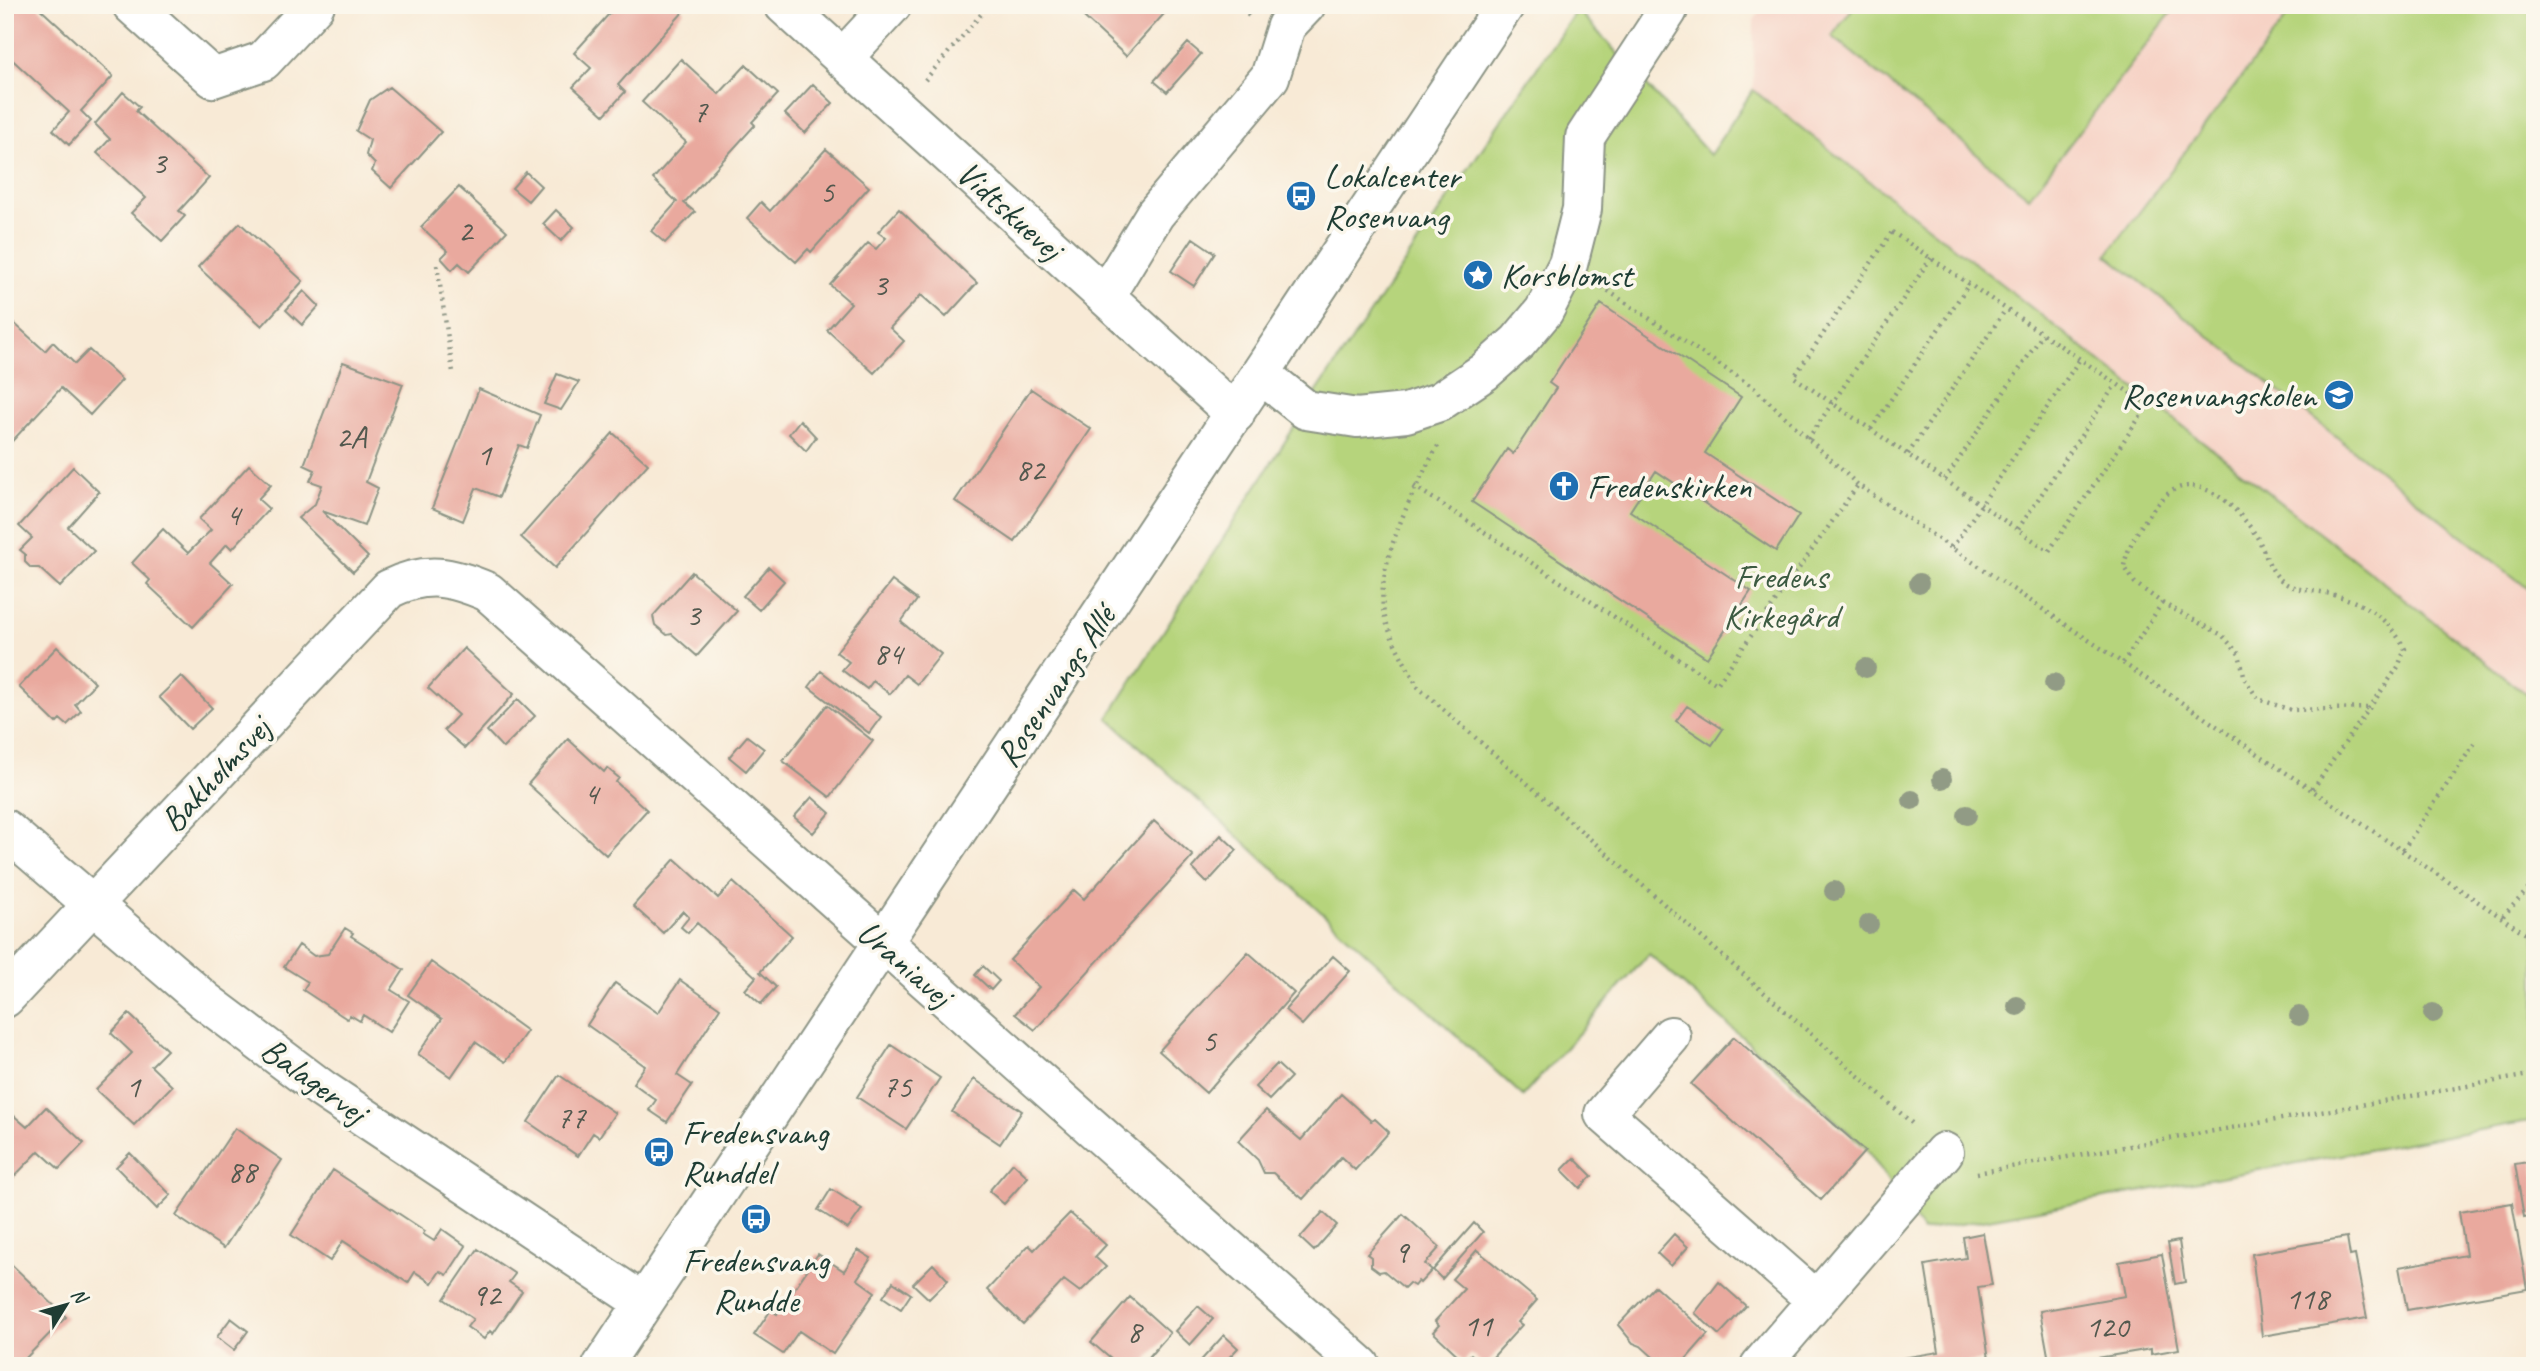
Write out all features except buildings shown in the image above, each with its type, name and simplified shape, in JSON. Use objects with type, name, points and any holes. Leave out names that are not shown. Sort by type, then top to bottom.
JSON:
[{"type":"street","points":[[132,5],[213,78],[263,61],[315,5]]},
{"type":"street","name":"Vidtskuevej","points":[[784,5],[1235,414]]},
{"type":"street","points":[[843,58],[892,5]]},
{"type":"street","points":[[1105,296],[1155,214],[1270,77],[1286,26],[1306,5]]},
{"type":"street","name":"Rosenvangs Allé","points":[[602,1366],[1505,5]]},
{"type":"street","points":[[1261,374],[1306,410],[1357,418],[1406,413],[1439,402],[1485,372],[1518,342],[1544,311],[1568,264],[1582,209],[1585,137],[1671,7]]},
{"type":"street","name":"Bakholmsvej","points":[[5,998],[389,589],[414,578],[440,578]]},
{"type":"street","name":"Uraniavej","points":[[440,578],[464,581],[488,592],[1361,1366]]},
{"type":"street","name":"Balagervej","points":[[5,829],[205,1001],[322,1089],[644,1303]]},
{"type":"street","points":[[1671,1036],[1604,1114],[1816,1300]]},
{"type":"street","points":[[1760,1366],[1944,1152]]},
{"type":"path","points":[[899,110],[989,5]]},
{"type":"path","points":[[1892,232],[1931,258],[2148,405],[2049,551],[1794,377],[1892,232]]},
{"type":"path","points":[[1808,439],[1931,258]]},
{"type":"path","points":[[1568,264],[1753,387],[1858,485],[2535,940]]},
{"type":"path","points":[[437,265],[453,372]]},
{"type":"path","points":[[1871,429],[1969,284]]},
{"type":"path","points":[[1908,454],[2007,309]]},
{"type":"path","points":[[1945,480],[2043,334]]},
{"type":"path","points":[[1952,548],[2080,359]]},
{"type":"path","points":[[2018,529],[2116,384]]},
{"type":"path","points":[[1439,402],[1443,436],[1414,486],[1385,573],[1383,612],[1418,686],[1969,1175],[2535,1074]]},
{"type":"path","points":[[2313,789],[2398,667],[2405,649],[2394,629],[2373,610],[2349,599],[2294,588],[2281,581],[2242,517],[2213,492],[2189,484],[2172,489],[2155,506],[2126,552],[2124,566],[2135,583],[2162,603],[2222,635],[2239,654],[2245,679],[2258,699],[2291,710],[2369,708]]},
{"type":"path","points":[[1414,486],[1717,684],[1858,485]]},
{"type":"path","points":[[2123,663],[2162,603]]},
{"type":"path","points":[[2403,850],[2474,744]]},
{"type":"path","points":[[2503,916],[2535,883]]},
{"type":"shaded area","name":"Rosenvangskolen","points":[[1764,5],[2535,5],[2535,701],[1753,90],[1754,20]]},
{"type":"green space","points":[[1855,5],[2177,5],[2029,197],[1832,36]]},
{"type":"green space","points":[[2296,5],[2535,5],[2535,594],[2107,255]]},
{"type":"green space","name":"Fredens Kirkegård","points":[[1577,9],[1710,155],[1753,90],[2535,701],[2535,1120],[1922,1231],[1866,1148],[1649,954],[1523,1096],[1108,718],[1318,390]]},
{"type":"place","name":"Lokalcenter Rosenvang","points":[[1301,196]]},
{"type":"place","name":"Korsblomst","points":[[1478,275]]},
{"type":"place","name":"Rosenvangskolen","points":[[2339,395]]},
{"type":"place","name":"Fredenskirken","points":[[1564,486]]},
{"type":"place","name":"Fredensvang Runddel","points":[[659,1152]]},
{"type":"place","name":"Fredensvang Rundde","points":[[756,1219]]}]
